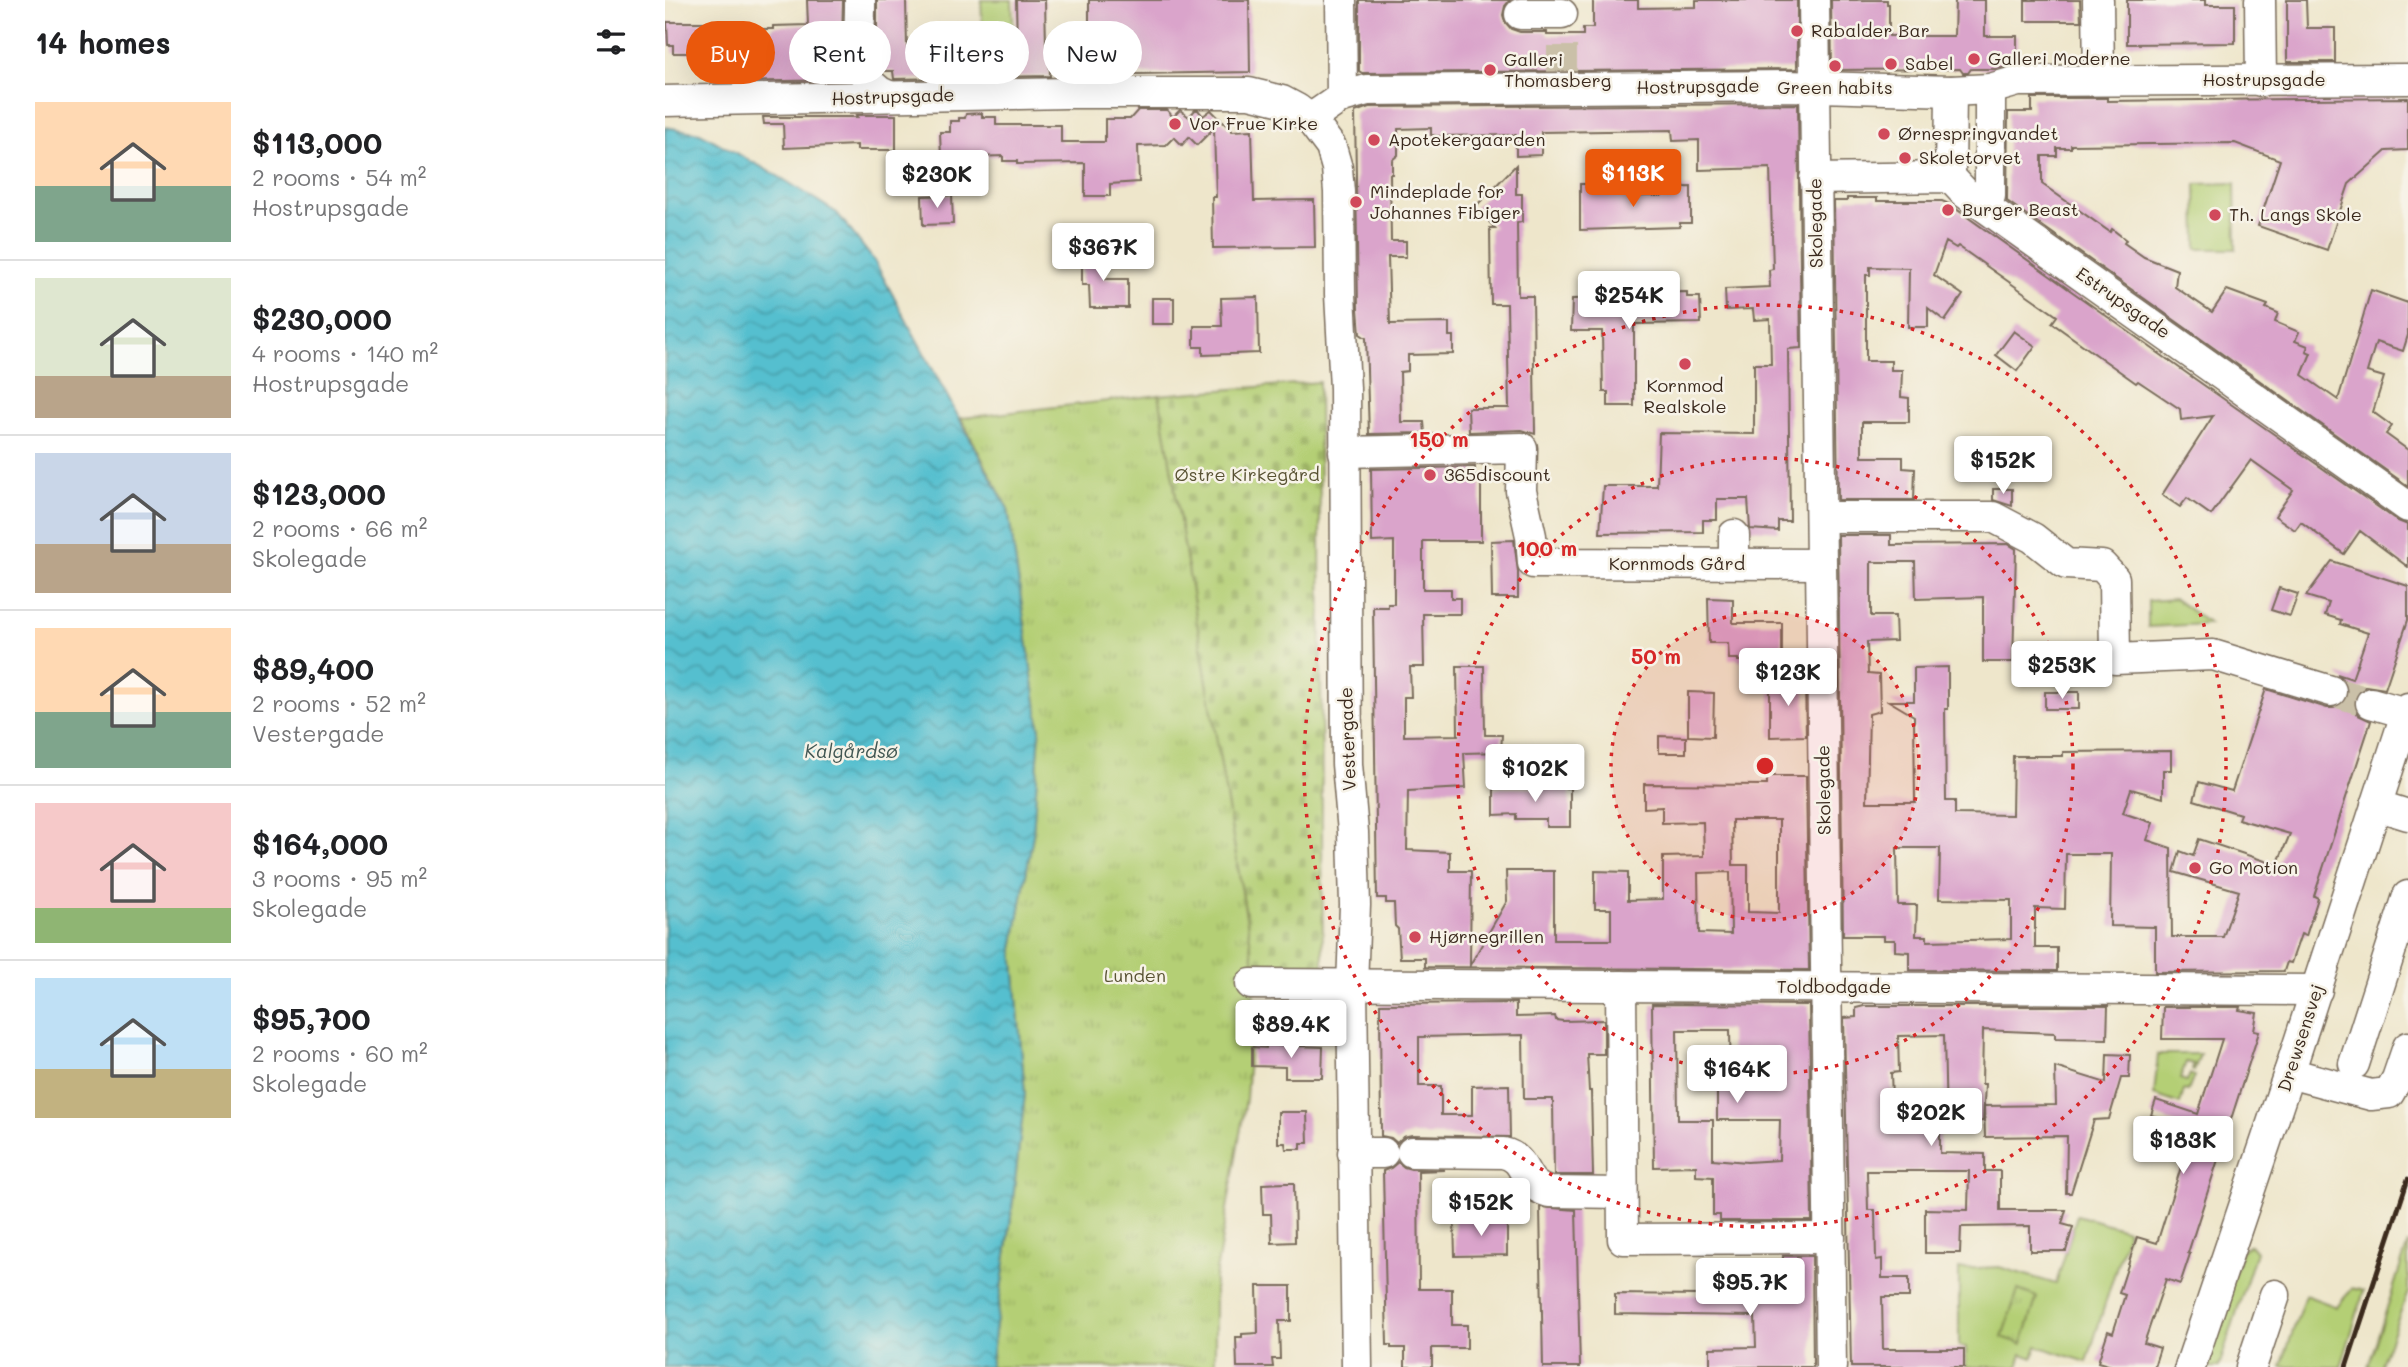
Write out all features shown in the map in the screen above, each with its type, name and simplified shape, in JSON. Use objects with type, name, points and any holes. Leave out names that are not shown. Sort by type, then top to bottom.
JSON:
[{"type":"street","points":[[860,0],[863,75],[873,89],[889,96]]},
{"type":"street","points":[[1341,0],[1342,97]]},
{"type":"street","name":"Skolegade","points":[[1814,0],[1831,1367]]},
{"type":"street","points":[[2098,0],[2099,79]]},
{"type":"street","points":[[2260,0],[2260,81]]},
{"type":"street","points":[[1521,14],[1562,16]]},
{"type":"street","name":"Hostrupsgade","points":[[665,101],[1249,93],[1282,101],[1310,119],[1342,97],[1367,90],[1561,83],[1815,86],[1991,95],[2018,80],[2408,79]]},
{"type":"street","points":[[1815,179],[1950,177],[1951,91]]},
{"type":"street","points":[[1986,205],[1990,196],[1991,95]]},
{"type":"street","name":"Vestergade","points":[[1310,119],[1331,146],[1339,191],[1340,294],[1345,388],[1347,764],[1353,832],[1355,905],[1352,986],[1357,1367]]},
{"type":"street","name":"Estrupsgade","points":[[1950,177],[1964,192],[1986,205],[2408,507]]},
{"type":"street","name":"Kornmods Gård","points":[[1344,452],[1522,449],[1521,491],[1531,536],[1533,563],[1734,549],[1821,564]]},
{"type":"street","points":[[1821,517],[1993,517],[2033,538],[2066,564],[2102,566],[2115,579],[2115,659],[2213,655],[2249,658],[2331,691]]},
{"type":"street","points":[[2371,702],[2407,710]]},
{"type":"street","name":"Drewsensvej","points":[[2190,1367],[2407,710]]},
{"type":"street","points":[[2376,805],[2408,815]]},
{"type":"street","points":[[2354,1064],[2408,896]]},
{"type":"street","name":"Toldbodgade","points":[[1251,984],[1827,986],[2211,982],[2317,989]]},
{"type":"street","points":[[1621,986],[1623,1239],[1830,1238]]},
{"type":"street","points":[[2289,1073],[2381,1096],[2389,1093],[2397,1079],[2408,1047]]},
{"type":"street","points":[[1353,1153],[1503,1153],[1513,1155],[1524,1168],[1529,1183],[1539,1189],[1549,1192],[1622,1193]]},
{"type":"street","points":[[2251,1367],[2275,1295]]},
{"type":"green space","points":[[981,0],[1012,0],[1013,21],[982,21]]},
{"type":"green space","points":[[2235,183],[2236,249],[2197,249],[2196,184]]},
{"type":"green space","name":"Østre Kirkegård","points":[[1319,382],[1323,972],[1255,970],[1159,395]]},
{"type":"green space","name":"Lunden","points":[[1159,395],[1255,970],[1246,1099],[1215,1278],[1215,1367],[990,1367],[1025,1094],[1013,949],[1033,835],[1040,730],[1008,509],[961,418]]},
{"type":"green space","points":[[2175,599],[2209,624],[2148,627],[2148,601]]},
{"type":"green space","points":[[2158,1054],[2200,1054],[2194,1071],[2194,1064],[2186,1062],[2180,1079],[2187,1081],[2190,1074],[2194,1076],[2188,1091],[2184,1090],[2180,1104],[2154,1095]]},
{"type":"green space","points":[[2077,1215],[2128,1230],[2087,1362],[2037,1346],[2033,1358],[2022,1354],[2018,1367],[1966,1367],[1966,1347],[1959,1346],[1959,1269],[1999,1267],[2056,1284]]},
{"type":"green space","points":[[2408,1243],[2408,1292],[2380,1367],[2368,1367]]},
{"type":"green space","points":[[2250,1245],[2256,1252],[2219,1367],[2204,1367],[2242,1250]]},
{"type":"green space","points":[[2352,1288],[2364,1291],[2341,1367],[2281,1367],[2305,1295],[2337,1307]]},
{"type":"green space","points":[[2018,1290],[2037,1297],[2022,1344],[2002,1337]]},
{"type":"water","name":"Kalgårdsø","points":[[665,127],[700,133],[783,179],[837,213],[875,262],[1008,509],[1040,730],[1033,835],[1013,949],[1025,1094],[990,1367],[665,1367]]},
{"type":"building","points":[[807,0],[843,0],[843,21],[808,21]]},
{"type":"building","points":[[877,0],[906,0],[905,79],[894,79],[891,71],[891,21],[877,21]]},
{"type":"building","points":[[1016,0],[1045,0],[1043,76],[1029,76],[1029,21],[1016,21]]},
{"type":"building","points":[[1089,0],[1249,0],[1250,72],[1142,74],[1142,21],[1089,21]]},
{"type":"building","points":[[1359,0],[1510,0],[1503,15],[1511,29],[1520,32],[1547,32],[1547,35],[1583,35],[1583,28],[1593,28],[1593,0],[1638,0],[1638,8],[1696,7],[1696,0],[1797,0],[1797,69],[1362,73],[1359,71]]},
{"type":"building","points":[[1831,0],[1887,0],[1889,36],[1954,36],[1955,0],[1985,0],[1985,36],[2017,36],[2017,64],[1997,69],[1971,69],[1968,73],[1963,73],[1960,69],[1832,70]]},
{"type":"building","points":[[2025,0],[2080,0],[2081,21],[2025,21]]},
{"type":"building","points":[[2127,0],[2205,0],[2205,5],[2235,5],[2235,43],[2127,44]]},
{"type":"building","points":[[2287,0],[2306,0],[2307,28],[2335,28],[2335,62],[2287,62]]},
{"type":"building","points":[[667,22],[686,22],[686,53],[673,53],[673,45],[668,45]]},
{"type":"building","points":[[775,26],[789,26],[789,81],[775,81]]},
{"type":"building","points":[[2032,98],[2107,98],[2107,101],[2408,98],[2408,150],[2386,151],[2349,184],[2327,250],[2258,226],[2280,160],[2235,143],[2071,145],[2071,148],[2057,148],[2057,156],[2042,156],[2042,184],[2110,232],[2112,229],[2126,240],[2124,243],[2144,257],[2177,270],[2175,287],[2212,312],[2227,290],[2268,305],[2266,308],[2278,313],[2275,322],[2299,332],[2295,341],[2308,346],[2306,351],[2311,353],[2302,375],[2338,400],[2371,290],[2408,303],[2408,335],[2403,351],[2376,342],[2367,372],[2384,377],[2373,412],[2392,426],[2386,434],[2408,450],[2408,486],[2007,201],[2008,112],[2032,112]]},
{"type":"building","points":[[1798,104],[1801,348],[1788,349],[1790,521],[1778,521],[1778,531],[1750,529],[1748,499],[1717,499],[1717,520],[1703,520],[1703,532],[1600,533],[1603,486],[1657,486],[1659,433],[1754,434],[1754,364],[1771,364],[1770,319],[1754,320],[1753,309],[1726,310],[1725,289],[1770,287],[1769,270],[1773,269],[1770,168],[1699,170],[1699,140],[1673,141],[1672,130],[1541,132],[1541,155],[1516,156],[1516,135],[1438,136],[1431,135],[1431,128],[1398,129],[1398,155],[1392,160],[1390,174],[1391,241],[1406,241],[1406,257],[1388,257],[1390,324],[1449,323],[1449,336],[1453,336],[1453,354],[1408,355],[1408,371],[1400,372],[1401,422],[1424,422],[1425,433],[1369,434],[1366,338],[1360,334],[1358,309],[1355,112],[1369,107]]},
{"type":"building","points":[[1138,110],[1167,110],[1173,117],[1180,110],[1189,117],[1195,110],[1203,116],[1211,110],[1232,131],[1252,130],[1254,201],[1314,200],[1315,247],[1213,248],[1212,197],[1216,197],[1214,128],[1197,145],[1189,137],[1182,145],[1174,137],[1166,145],[1138,146],[1139,182],[1110,184],[1110,196],[1085,196],[1085,163],[1017,164],[1017,161],[1003,161],[1003,156],[941,158],[940,132],[950,132],[950,121],[959,121],[959,118],[965,118],[966,114],[982,113],[982,117],[996,117],[996,125],[1061,125],[1061,142],[1105,142],[1105,119],[1130,119]]},
{"type":"building","points":[[857,115],[896,115],[896,150],[857,150],[857,145],[784,148],[783,124],[764,124],[763,117],[858,117]]},
{"type":"building","points":[[1516,165],[1516,194],[1522,194],[1522,222],[1517,223],[1518,296],[1533,296],[1535,434],[1522,430],[1469,432],[1468,408],[1509,408],[1507,304],[1491,304],[1490,228],[1495,228],[1475,207]]},
{"type":"building","points":[[1580,184],[1602,184],[1602,189],[1626,188],[1626,196],[1662,196],[1662,188],[1691,187],[1691,223],[1680,223],[1680,227],[1580,230]]},
{"type":"building","points":[[952,195],[953,224],[923,225],[922,196]]},
{"type":"building","points":[[1847,198],[1942,201],[1949,204],[2398,521],[2408,525],[2408,567],[2360,531],[2344,554],[2301,522],[2295,530],[2275,516],[2293,490],[2251,460],[2211,515],[2187,498],[2180,507],[2162,495],[2213,416],[2181,420],[2180,409],[2138,381],[2136,383],[2052,323],[2057,316],[1958,246],[1956,248],[1946,242],[1934,275],[1963,295],[1945,321],[1928,308],[1928,327],[1908,327],[1909,268],[1870,267],[1870,275],[1866,275],[1866,361],[1891,361],[1891,370],[1902,370],[1901,397],[1909,398],[1909,422],[1862,422],[1862,457],[1903,457],[1903,468],[1915,469],[1914,500],[1838,500],[1834,201],[1847,201]]},
{"type":"building","points":[[1082,250],[1105,250],[1105,279],[1128,279],[1128,308],[1090,308],[1089,285],[1082,285]]},
{"type":"building","points":[[1687,292],[1687,297],[1700,297],[1701,323],[1634,324],[1634,406],[1608,406],[1608,392],[1603,392],[1602,331],[1571,331],[1572,299],[1620,298],[1625,293]]},
{"type":"building","points":[[1258,297],[1259,353],[1203,355],[1203,347],[1194,347],[1194,326],[1222,326],[1221,298]]},
{"type":"building","points":[[1152,298],[1174,298],[1174,324],[1152,324]]},
{"type":"building","points":[[2014,331],[2035,346],[2017,371],[1996,355]]},
{"type":"building","points":[[1475,467],[1475,481],[1481,481],[1481,541],[1423,541],[1423,589],[1451,589],[1451,598],[1460,598],[1460,614],[1423,614],[1424,667],[1410,667],[1411,697],[1404,697],[1404,736],[1458,735],[1457,666],[1484,666],[1485,735],[1502,735],[1501,752],[1464,753],[1466,788],[1408,791],[1407,850],[1450,852],[1450,871],[1471,871],[1470,965],[1507,901],[1506,871],[1554,871],[1554,940],[1611,940],[1611,909],[1595,909],[1595,871],[1628,872],[1628,900],[1663,899],[1663,857],[1704,856],[1703,822],[1662,823],[1662,807],[1644,808],[1644,784],[1767,785],[1767,776],[1806,776],[1809,970],[1425,967],[1425,958],[1400,958],[1394,903],[1386,903],[1386,898],[1377,898],[1373,607],[1388,607],[1388,604],[1394,604],[1394,541],[1372,542],[1371,469]],"holes":[[[1732,820],[1779,820],[1779,913],[1748,912],[1748,865],[1733,865]],[[1730,872],[1731,934],[1699,933],[1698,873]]]},
{"type":"building","points":[[1993,489],[2012,489],[2012,506],[1993,500]]},
{"type":"building","points":[[1838,535],[1891,535],[1891,545],[2008,544],[2016,549],[2013,662],[1983,662],[1983,597],[1916,599],[1915,562],[1871,562],[1871,616],[1895,616],[1896,641],[1867,642],[1868,674],[1879,675],[1880,711],[1869,714],[1867,802],[1915,802],[1914,716],[1889,701],[1914,701],[1914,668],[1948,667],[1948,709],[1945,709],[1946,801],[1955,801],[1955,814],[2012,815],[2013,756],[2063,756],[2063,752],[2171,751],[2171,770],[2163,770],[2163,798],[2131,789],[2123,813],[2153,823],[2147,840],[2171,848],[2172,937],[2223,937],[2239,891],[2174,872],[2180,851],[2193,856],[2199,839],[2277,865],[2290,834],[2238,819],[2240,814],[2194,800],[2199,782],[2232,791],[2266,689],[2327,708],[2342,704],[2347,697],[2348,686],[2337,674],[2352,679],[2368,633],[2340,624],[2341,620],[2325,615],[2329,603],[2306,596],[2332,561],[2408,586],[2408,620],[2385,689],[2366,686],[2358,691],[2354,698],[2358,715],[2371,721],[2314,896],[2318,898],[2306,936],[2301,934],[2291,963],[2287,962],[2284,971],[2155,972],[2155,927],[2110,926],[2111,854],[2066,854],[2065,909],[2035,908],[2035,948],[2057,948],[2057,971],[1909,970],[1909,952],[1895,951],[1895,940],[1884,940],[1884,936],[1843,936]],"holes":[[[1897,848],[1940,848],[1939,899],[2011,900],[2011,939],[1927,941],[1927,936],[1916,936],[1917,905],[1898,905]]]},
{"type":"building","points":[[1514,540],[1518,598],[1492,598],[1491,541]]},
{"type":"building","points":[[2279,588],[2298,594],[2290,616],[2271,610]]},
{"type":"building","points":[[1708,598],[1733,599],[1733,623],[1782,623],[1782,661],[1729,659],[1728,643],[1709,643]]},
{"type":"building","points":[[1770,680],[1805,680],[1806,736],[1770,737]]},
{"type":"building","points":[[1688,692],[1714,693],[1713,737],[1688,736]]},
{"type":"building","points":[[2045,692],[2079,692],[2079,709],[2045,709]]},
{"type":"building","points":[[1659,736],[1686,737],[1686,753],[1659,753]]},
{"type":"building","points":[[1494,788],[1570,788],[1570,827],[1546,827],[1546,819],[1516,819],[1516,814],[1494,815]]},
{"type":"building","points":[[1516,1003],[1516,1017],[1555,1016],[1556,1020],[1563,1021],[1604,1020],[1604,1054],[1587,1054],[1591,1091],[1593,1175],[1554,1175],[1553,1099],[1524,1099],[1523,1035],[1419,1037],[1419,1086],[1441,1086],[1441,1115],[1472,1115],[1472,1086],[1509,1085],[1510,1137],[1412,1135],[1403,1137],[1397,1143],[1391,1138],[1381,1136],[1380,1004]]},
{"type":"building","points":[[1652,1004],[1809,1005],[1812,1221],[1720,1221],[1720,1215],[1713,1215],[1713,1177],[1696,1176],[1696,1166],[1654,1167]],"holes":[[[1677,1030],[1730,1030],[1731,1081],[1717,1080],[1717,1120],[1780,1120],[1779,1160],[1747,1162],[1713,1159],[1713,1120],[1678,1120]]]},
{"type":"building","points":[[2108,1006],[2107,1039],[2055,1038],[2055,1033],[1983,1030],[1983,1121],[1946,1122],[1944,1035],[1898,1036],[1899,1072],[1891,1073],[1893,1122],[1940,1122],[1940,1153],[1985,1154],[1985,1171],[2000,1171],[2000,1210],[2066,1210],[2062,1224],[2073,1227],[2066,1251],[2030,1251],[2030,1226],[1961,1227],[1960,1253],[1925,1253],[1925,1209],[1968,1210],[1969,1171],[1867,1171],[1868,1210],[1875,1210],[1876,1260],[1882,1259],[1882,1278],[1909,1278],[1909,1297],[1882,1297],[1883,1349],[1964,1349],[1964,1367],[1851,1367],[1844,1018],[1856,1017],[1856,1008]]},
{"type":"building","points":[[2163,1007],[2240,1007],[2239,1010],[2257,1013],[2254,1031],[2259,1032],[2180,1284],[2166,1279],[2144,1343],[2160,1348],[2154,1367],[2115,1367],[2098,1362],[2108,1331],[2113,1333],[2125,1295],[2119,1293],[2137,1237],[2157,1243],[2193,1129],[2151,1115],[2156,1100],[2198,1114],[2222,1039],[2162,1039]]},
{"type":"building","points":[[1266,1045],[1323,1047],[1322,1078],[1285,1078],[1285,1067],[1252,1066],[1252,1047],[1266,1048]]},
{"type":"building","points":[[2107,1054],[2130,1055],[2129,1078],[2121,1078],[2109,1119],[2094,1120],[2071,1193],[2066,1193],[2067,1136],[1985,1137],[1984,1106],[2056,1105],[2055,1067],[2106,1083]]},
{"type":"building","points":[[1278,1112],[1307,1112],[1308,1143],[1301,1143],[1301,1149],[1286,1149],[1285,1143],[1278,1143]]},
{"type":"building","points":[[1398,1162],[1411,1169],[1445,1170],[1418,1171],[1419,1289],[1452,1289],[1452,1325],[1467,1325],[1467,1348],[1432,1348],[1432,1367],[1405,1367],[1405,1348],[1391,1348],[1391,1345],[1387,1345],[1383,1171]]},
{"type":"building","points":[[1294,1183],[1295,1242],[1272,1243],[1271,1214],[1263,1214],[1262,1184]]},
{"type":"building","points":[[1540,1207],[1576,1210],[1580,1367],[1543,1367]]},
{"type":"building","points":[[1454,1220],[1507,1220],[1507,1255],[1455,1256]]},
{"type":"building","points":[[1783,1256],[1812,1256],[1813,1367],[1710,1367],[1710,1348],[1756,1347],[1755,1316],[1615,1314],[1615,1294],[1783,1296]]},
{"type":"building","points":[[1257,1286],[1291,1286],[1291,1321],[1279,1321],[1280,1359],[1272,1359],[1273,1367],[1237,1367],[1236,1337],[1258,1333]]},
{"type":"tunnel","points":[[1562,35],[1562,76]]},
{"type":"tunnel","points":[[2331,691],[2371,703]]},
{"type":"railway","points":[[2346,1367],[2408,1179]]},
{"type":"place","name":"Rabalder Bar","points":[[1797,31]]},
{"type":"place","name":"Galleri Moderne","points":[[1974,59]]},
{"type":"place","name":"Sabel","points":[[1891,64]]},
{"type":"place","name":"Green habits","points":[[1835,66]]},
{"type":"place","name":"Galleri Thomasberg","points":[[1490,70]]},
{"type":"place","name":"Vor Frue Kirke","points":[[1175,124]]},
{"type":"place","name":"Ørnespringvandet","points":[[1884,134]]},
{"type":"place","name":"Apotekergaarden","points":[[1374,140]]},
{"type":"place","name":"Skoletorvet","points":[[1905,158]]},
{"type":"place","name":"Mindeplade for Johannes Fibiger","points":[[1356,202]]},
{"type":"place","name":"Burger Beast","points":[[1948,210]]},
{"type":"place","name":"Th. Langs Skole","points":[[2215,215]]},
{"type":"place","name":"Kornmod Realskole","points":[[1685,364]]},
{"type":"place","name":"365discount","points":[[1430,475]]},
{"type":"place","name":"Go Motion","points":[[2195,868]]},
{"type":"place","name":"Hjørnegrillen","points":[[1415,937]]}]
